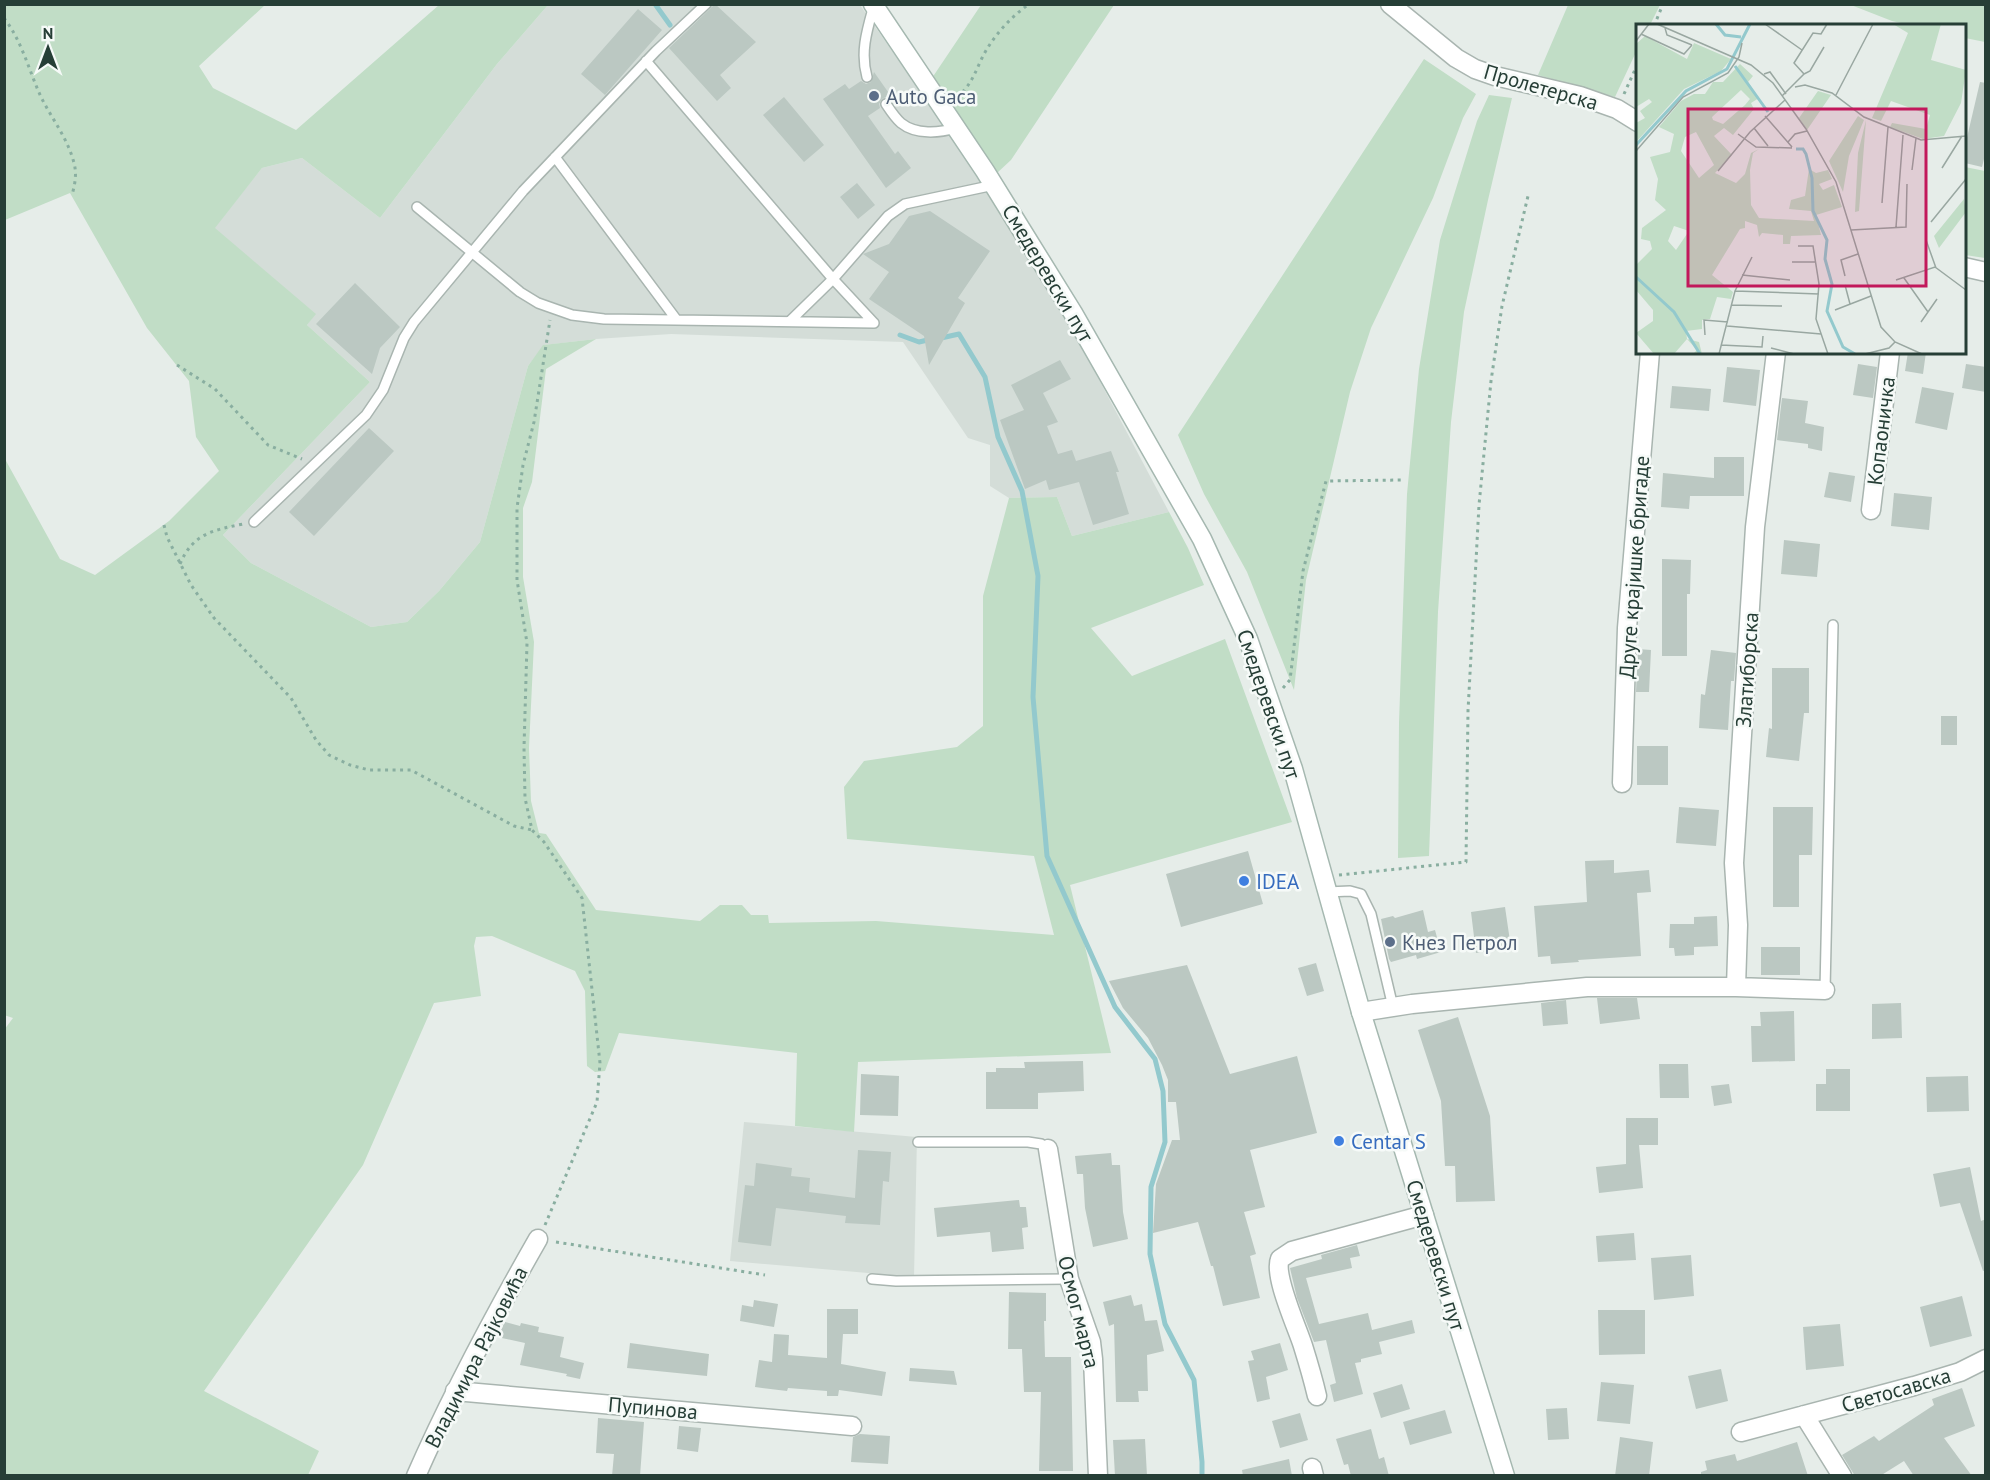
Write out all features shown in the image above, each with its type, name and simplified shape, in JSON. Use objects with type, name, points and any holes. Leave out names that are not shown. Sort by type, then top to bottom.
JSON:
[{"type":"street","name":"Пролетерска","points":[[1390,4],[1456,58],[1475,69],[1506,79],[1580,96],[1617,109],[1636,121]]},
{"type":"street","name":"Смедеревски пут","points":[[873,5],[994,185],[1073,313],[1202,539],[1248,639],[1293,769],[1361,1012],[1505,1476]]},
{"type":"street","points":[[1966,267],[1986,272]]},
{"type":"street","name":"Друге крајишке бригаде","points":[[1622,783],[1627,628],[1650,354]]},
{"type":"street","name":"Златиборска","points":[[1736,987],[1738,925],[1734,863],[1755,527],[1776,354]]},
{"type":"street","name":"Копаоничка","points":[[1871,510],[1890,354]]},
{"type":"street","points":[[1361,1012],[1587,987],[1736,987],[1825,990]]},
{"type":"street","name":"Осмог марта","points":[[1048,1149],[1069,1279],[1090,1342],[1093,1359],[1098,1476]]},
{"type":"street","points":[[1317,1396],[1303,1346],[1283,1290],[1279,1270],[1280,1259],[1292,1251],[1424,1215]]},
{"type":"street","name":"Владимира Рајковића","points":[[416,1476],[455,1390],[538,1239]]},
{"type":"street","name":"Светосавска","points":[[1741,1432],[1960,1372],[1986,1359]]},
{"type":"street","name":"Пупинова","points":[[455,1390],[852,1426]]},
{"type":"street","points":[[1804,1415],[1842,1476]]},
{"type":"lane","points":[[254,522],[366,416],[383,390],[404,338],[414,322],[523,190],[646,61],[706,4]]},
{"type":"lane","points":[[867,77],[863,57],[864,45],[873,5]]},
{"type":"lane","points":[[417,207],[520,292],[552,309],[572,315],[604,319],[874,323],[833,279],[646,61]]},
{"type":"lane","points":[[886,104],[900,123],[909,127],[931,132],[956,128]]},
{"type":"lane","points":[[555,158],[676,319]]},
{"type":"lane","points":[[790,321],[833,279],[896,209],[905,204],[994,185]]},
{"type":"lane","points":[[1825,990],[1833,625]]},
{"type":"lane","points":[[1325,884],[1361,894],[1371,914],[1393,1007]]},
{"type":"lane","points":[[918,1142],[1028,1142],[1041,1144],[1048,1149]]},
{"type":"lane","points":[[872,1279],[896,1281],[1069,1279]]},
{"type":"path","points":[[943,108],[963,93],[975,76],[995,38],[1014,15],[1029,4]]},
{"type":"path","points":[[1655,24],[1663,4]]},
{"type":"path","points":[[4,18],[12,28],[42,99],[62,134],[75,164],[76,179],[72,195]]},
{"type":"path","points":[[1617,109],[1636,67]]},
{"type":"path","points":[[1325,884],[1466,862],[1468,711],[1479,505],[1490,392],[1502,306],[1528,196]]},
{"type":"path","points":[[532,830],[525,798],[527,643],[517,580],[517,508],[523,465],[534,422],[552,309]]},
{"type":"path","points":[[177,365],[215,389],[268,445],[314,465]]},
{"type":"path","points":[[1268,696],[1290,680],[1303,571],[1326,481],[1402,480]]},
{"type":"path","points":[[180,564],[185,553],[198,539],[212,530],[254,522]]},
{"type":"path","points":[[164,525],[167,537],[191,585],[214,618],[291,698],[316,740],[329,755],[350,765],[369,770],[411,770],[514,826],[532,830],[544,842],[582,898],[600,1063],[597,1102],[538,1239],[765,1275]]},
{"type":"shaded area","points":[[548,5],[860,5],[969,161],[1067,319],[1169,512],[1072,536],[1057,497],[1009,498],[990,486],[990,445],[968,438],[903,342],[671,334],[544,345],[528,366],[480,542],[439,591],[407,622],[371,627],[251,563],[223,535],[370,382],[307,325],[315,314],[214,228],[262,168],[302,158],[380,218],[497,64]]},
{"type":"shaded area","points":[[744,1122],[917,1137],[914,1277],[730,1261]]},
{"type":"green space","points":[[5,4],[265,5],[199,66],[213,88],[296,130],[439,5],[548,5],[497,64],[380,218],[302,158],[262,168],[215,228],[316,314],[307,325],[370,382],[223,535],[251,563],[371,627],[407,622],[439,591],[480,542],[528,366],[543,345],[596,339],[546,369],[532,482],[523,508],[523,577],[534,642],[529,748],[531,801],[539,833],[546,834],[596,910],[700,921],[720,905],[742,905],[751,915],[768,915],[769,923],[876,921],[1054,935],[1034,856],[847,839],[844,787],[864,761],[957,747],[983,726],[983,596],[1009,498],[1057,497],[1072,536],[1169,512],[1204,585],[1091,628],[1132,676],[1225,639],[1292,822],[1070,885],[1111,1053],[858,1062],[854,1132],[795,1126],[797,1053],[619,1033],[605,1071],[595,1072],[587,1066],[585,991],[575,971],[492,936],[476,937],[474,946],[481,996],[434,1003],[363,1165],[204,1391],[319,1451],[308,1475],[5,1475],[4,1030],[13,1018],[4,1015],[5,459],[60,559],[95,575],[169,521],[219,471],[196,437],[189,381],[147,328],[70,193],[5,220]]},
{"type":"green space","points":[[981,5],[1114,5],[1011,160],[997,173],[932,78]]},
{"type":"green space","points":[[1568,5],[1660,5],[1650,24],[1636,24],[1636,52],[1615,97],[1538,75]]},
{"type":"green space","points":[[1851,5],[1985,5],[1985,42],[1966,38],[1966,24],[1906,24]]},
{"type":"green space","points":[[1424,59],[1476,94],[1463,118],[1433,198],[1371,328],[1350,392],[1306,580],[1294,690],[1247,572],[1204,494],[1178,435]]},
{"type":"green space","points":[[1489,95],[1512,98],[1464,312],[1451,422],[1438,612],[1429,856],[1398,858],[1399,723],[1407,494],[1419,369],[1440,240],[1477,121]]},
{"type":"green space","points":[[1966,167],[1985,171],[1985,258],[1966,255]]},
{"type":"building","points":[[715,4],[756,42],[720,75],[731,88],[717,101],[669,48]]},
{"type":"building","points":[[638,9],[662,30],[605,95],[581,74]]},
{"type":"building","points":[[874,72],[893,99],[886,97],[882,99],[879,104],[880,108],[868,116],[895,154],[898,151],[911,168],[886,188],[823,99],[845,84],[849,89],[861,81],[866,84],[871,82]]},
{"type":"building","points":[[1980,82],[1986,83],[1986,151],[1982,167],[1966,163],[1966,142]]},
{"type":"building","points":[[784,97],[824,145],[804,162],[763,115]]},
{"type":"building","points":[[857,183],[875,205],[858,219],[840,197]]},
{"type":"building","points":[[930,211],[990,251],[958,298],[965,303],[929,365],[924,336],[869,299],[889,272],[863,254],[889,244],[909,216]]},
{"type":"building","points":[[355,283],[400,327],[380,348],[372,374],[316,324]]},
{"type":"building","points":[[1908,354],[1926,354],[1923,374],[1905,371]]},
{"type":"building","points":[[1060,360],[1071,379],[1043,393],[1058,422],[1047,426],[1058,454],[1072,450],[1076,461],[1111,451],[1119,472],[1116,472],[1129,514],[1093,525],[1079,482],[1049,490],[1046,480],[1025,489],[1000,420],[1024,410],[1011,385]]},
{"type":"building","points":[[1858,364],[1877,367],[1873,398],[1853,395]]},
{"type":"building","points":[[1966,364],[1986,367],[1986,392],[1962,388]]},
{"type":"building","points":[[1727,367],[1760,370],[1756,406],[1723,402]]},
{"type":"building","points":[[1672,386],[1711,389],[1709,411],[1670,408]]},
{"type":"building","points":[[1922,387],[1954,393],[1947,430],[1915,423]]},
{"type":"building","points":[[1782,398],[1808,401],[1805,423],[1824,427],[1822,451],[1808,448],[1808,444],[1777,440]]},
{"type":"building","points":[[369,428],[394,451],[314,536],[289,512]]},
{"type":"building","points":[[1714,457],[1744,457],[1744,496],[1690,496],[1689,509],[1661,507],[1663,473],[1714,478]]},
{"type":"building","points":[[1829,472],[1855,476],[1851,502],[1824,497]]},
{"type":"building","points":[[1894,493],[1932,497],[1929,530],[1891,526]]},
{"type":"building","points":[[1784,540],[1820,544],[1817,577],[1781,574]]},
{"type":"building","points":[[1662,559],[1691,560],[1690,594],[1687,594],[1687,656],[1662,656]]},
{"type":"building","points":[[1638,649],[1651,650],[1649,692],[1636,692]]},
{"type":"building","points":[[1711,650],[1736,653],[1734,681],[1731,681],[1728,730],[1699,728],[1701,694],[1705,695]]},
{"type":"building","points":[[1772,668],[1809,668],[1809,713],[1804,713],[1799,761],[1766,757],[1769,728],[1772,729]]},
{"type":"building","points":[[1941,716],[1957,716],[1957,745],[1941,745]]},
{"type":"building","points":[[1637,746],[1668,746],[1668,785],[1637,785]]},
{"type":"building","points":[[1679,807],[1719,810],[1716,846],[1676,843]]},
{"type":"building","points":[[1773,807],[1813,807],[1812,855],[1799,855],[1799,907],[1773,907]]},
{"type":"building","points":[[1248,851],[1263,904],[1181,927],[1166,874]]},
{"type":"building","points":[[1614,860],[1614,873],[1649,870],[1651,892],[1637,893],[1641,956],[1551,964],[1550,956],[1538,957],[1534,906],[1587,902],[1585,861]]},
{"type":"building","points":[[1505,907],[1511,948],[1476,953],[1471,912]]},
{"type":"building","points":[[1423,910],[1428,932],[1435,930],[1441,952],[1417,959],[1416,955],[1391,962],[1381,919],[1393,916],[1395,918]]},
{"type":"building","points":[[1717,916],[1718,946],[1694,947],[1694,955],[1675,956],[1674,948],[1669,948],[1670,924],[1694,924],[1694,917]]},
{"type":"building","points":[[1761,947],[1800,947],[1800,975],[1761,975]]},
{"type":"building","points":[[1316,963],[1324,991],[1307,996],[1298,968]]},
{"type":"building","points":[[1187,965],[1230,1074],[1297,1056],[1317,1133],[1250,1150],[1265,1207],[1244,1212],[1256,1254],[1250,1256],[1260,1298],[1223,1306],[1213,1266],[1211,1266],[1198,1222],[1153,1233],[1156,1184],[1172,1140],[1180,1140],[1176,1102],[1168,1102],[1168,1080],[1162,1065],[1148,1038],[1123,1008],[1109,981]]},
{"type":"building","points":[[1597,998],[1637,998],[1640,1019],[1600,1024]]},
{"type":"building","points":[[1566,1000],[1568,1024],[1543,1026],[1541,1003]]},
{"type":"building","points":[[1901,1003],[1902,1038],[1872,1039],[1872,1004]]},
{"type":"building","points":[[1794,1011],[1795,1061],[1752,1062],[1751,1026],[1761,1026],[1760,1012]]},
{"type":"building","points":[[1458,1017],[1490,1116],[1495,1201],[1456,1202],[1455,1166],[1445,1166],[1441,1101],[1418,1030]]},
{"type":"building","points":[[1083,1061],[1084,1091],[1038,1093],[1038,1109],[986,1109],[986,1072],[996,1072],[996,1068],[1025,1068],[1024,1062]]},
{"type":"building","points":[[1659,1064],[1688,1064],[1689,1098],[1660,1098]]},
{"type":"building","points":[[1826,1069],[1850,1069],[1850,1111],[1816,1111],[1816,1084],[1826,1084]]},
{"type":"building","points":[[861,1074],[899,1076],[898,1116],[860,1115]]},
{"type":"building","points":[[1968,1076],[1969,1111],[1927,1112],[1926,1077]]},
{"type":"building","points":[[1729,1084],[1732,1103],[1714,1106],[1711,1086]]},
{"type":"building","points":[[1626,1118],[1658,1118],[1658,1145],[1639,1145],[1643,1188],[1599,1193],[1596,1167],[1626,1164]]},
{"type":"building","points":[[858,1150],[891,1152],[889,1182],[883,1181],[880,1225],[845,1223],[846,1216],[776,1208],[771,1246],[738,1242],[745,1185],[754,1186],[756,1163],[792,1168],[791,1176],[810,1178],[809,1192],[855,1198]]},
{"type":"building","points":[[1111,1153],[1112,1165],[1120,1165],[1123,1212],[1128,1239],[1093,1247],[1085,1208],[1083,1174],[1077,1174],[1075,1156]]},
{"type":"building","points":[[1970,1167],[1981,1221],[1986,1219],[1986,1270],[1983,1271],[1960,1203],[1940,1207],[1933,1174]]},
{"type":"building","points":[[1019,1200],[1020,1207],[1026,1207],[1028,1227],[1022,1228],[1024,1249],[992,1252],[990,1232],[937,1237],[934,1208]]},
{"type":"building","points":[[1634,1233],[1636,1260],[1598,1262],[1596,1236]]},
{"type":"building","points":[[1357,1245],[1360,1256],[1350,1258],[1352,1268],[1306,1278],[1319,1324],[1368,1313],[1372,1330],[1412,1320],[1415,1333],[1379,1342],[1382,1354],[1361,1359],[1361,1362],[1355,1363],[1363,1394],[1334,1402],[1330,1385],[1336,1383],[1326,1340],[1314,1342],[1297,1298],[1290,1268],[1322,1259],[1321,1255]]},
{"type":"building","points":[[1691,1255],[1694,1296],[1654,1300],[1651,1258]]},
{"type":"building","points":[[1009,1292],[1046,1293],[1045,1357],[1071,1357],[1073,1471],[1039,1471],[1041,1392],[1024,1392],[1022,1349],[1008,1349]]},
{"type":"building","points":[[1131,1295],[1134,1306],[1142,1304],[1145,1321],[1157,1320],[1164,1351],[1147,1355],[1148,1391],[1138,1391],[1139,1402],[1116,1402],[1114,1324],[1109,1326],[1103,1302]]},
{"type":"building","points":[[1962,1296],[1972,1336],[1930,1347],[1920,1307]]},
{"type":"building","points":[[754,1300],[778,1304],[774,1327],[740,1321],[742,1305],[753,1307]]},
{"type":"building","points":[[827,1309],[858,1309],[858,1334],[843,1334],[841,1364],[886,1372],[882,1396],[839,1390],[838,1396],[827,1396],[827,1391],[788,1388],[787,1391],[755,1387],[759,1360],[772,1362],[774,1334],[789,1335],[788,1355],[827,1358]]},
{"type":"building","points":[[1598,1310],[1645,1310],[1645,1354],[1599,1355]]},
{"type":"building","points":[[505,1322],[539,1327],[538,1332],[564,1337],[560,1357],[584,1363],[580,1379],[566,1376],[567,1374],[520,1365],[525,1343],[497,1337]]},
{"type":"building","points":[[1840,1324],[1844,1366],[1806,1370],[1803,1327]]},
{"type":"building","points":[[630,1343],[709,1354],[707,1376],[627,1368]]},
{"type":"building","points":[[1280,1343],[1288,1370],[1266,1377],[1270,1399],[1257,1402],[1248,1361],[1254,1360],[1251,1351]]},
{"type":"building","points":[[910,1368],[954,1371],[957,1385],[909,1381]]},
{"type":"building","points":[[1721,1369],[1728,1401],[1696,1409],[1688,1376]]},
{"type":"building","points":[[1601,1382],[1634,1385],[1630,1424],[1597,1421]]},
{"type":"building","points":[[1402,1384],[1410,1409],[1381,1418],[1373,1393]]},
{"type":"building","points":[[1962,1388],[1975,1426],[1944,1438],[1972,1476],[1914,1476],[1904,1461],[1880,1476],[1855,1476],[1842,1455],[1874,1436],[1879,1441],[1934,1405],[1932,1399]]},
{"type":"building","points":[[1567,1408],[1569,1439],[1548,1440],[1546,1409]]},
{"type":"building","points":[[1445,1410],[1452,1433],[1410,1445],[1403,1422]]},
{"type":"building","points":[[1300,1413],[1308,1440],[1280,1448],[1272,1421]]},
{"type":"building","points":[[598,1418],[644,1422],[640,1476],[612,1476],[614,1454],[596,1453]]},
{"type":"building","points":[[679,1426],[701,1428],[698,1452],[677,1449]]},
{"type":"building","points":[[1371,1429],[1379,1459],[1384,1457],[1389,1476],[1351,1476],[1348,1464],[1344,1465],[1336,1439]]},
{"type":"building","points":[[860,1434],[890,1436],[888,1464],[851,1462],[853,1437]]},
{"type":"building","points":[[1620,1437],[1653,1442],[1649,1476],[1615,1476]]},
{"type":"building","points":[[1145,1439],[1147,1476],[1115,1476],[1113,1440]]},
{"type":"building","points":[[1797,1442],[1808,1476],[1701,1476],[1701,1472],[1707,1470],[1705,1461],[1735,1454],[1737,1461]]},
{"type":"building","points":[[1289,1459],[1292,1476],[1243,1476],[1242,1470]]},
{"type":"waterway","points":[[655,4],[670,25]]},
{"type":"waterway","points":[[941,338],[959,334],[985,377],[998,437],[1022,491],[1038,576],[1033,697],[1047,856],[1115,1007],[1155,1059],[1163,1091],[1165,1142],[1151,1187],[1150,1254],[1165,1324],[1194,1380],[1202,1476]]},
{"type":"waterway","points":[[900,335],[919,342],[932,339]]},
{"type":"place","name":"Auto Gaca","points":[[874,96]]},
{"type":"place","name":"IDEA","points":[[1244,881]]},
{"type":"place","name":"Кнез Петрол","points":[[1390,942]]},
{"type":"place","name":"Centar S","points":[[1339,1141]]}]
